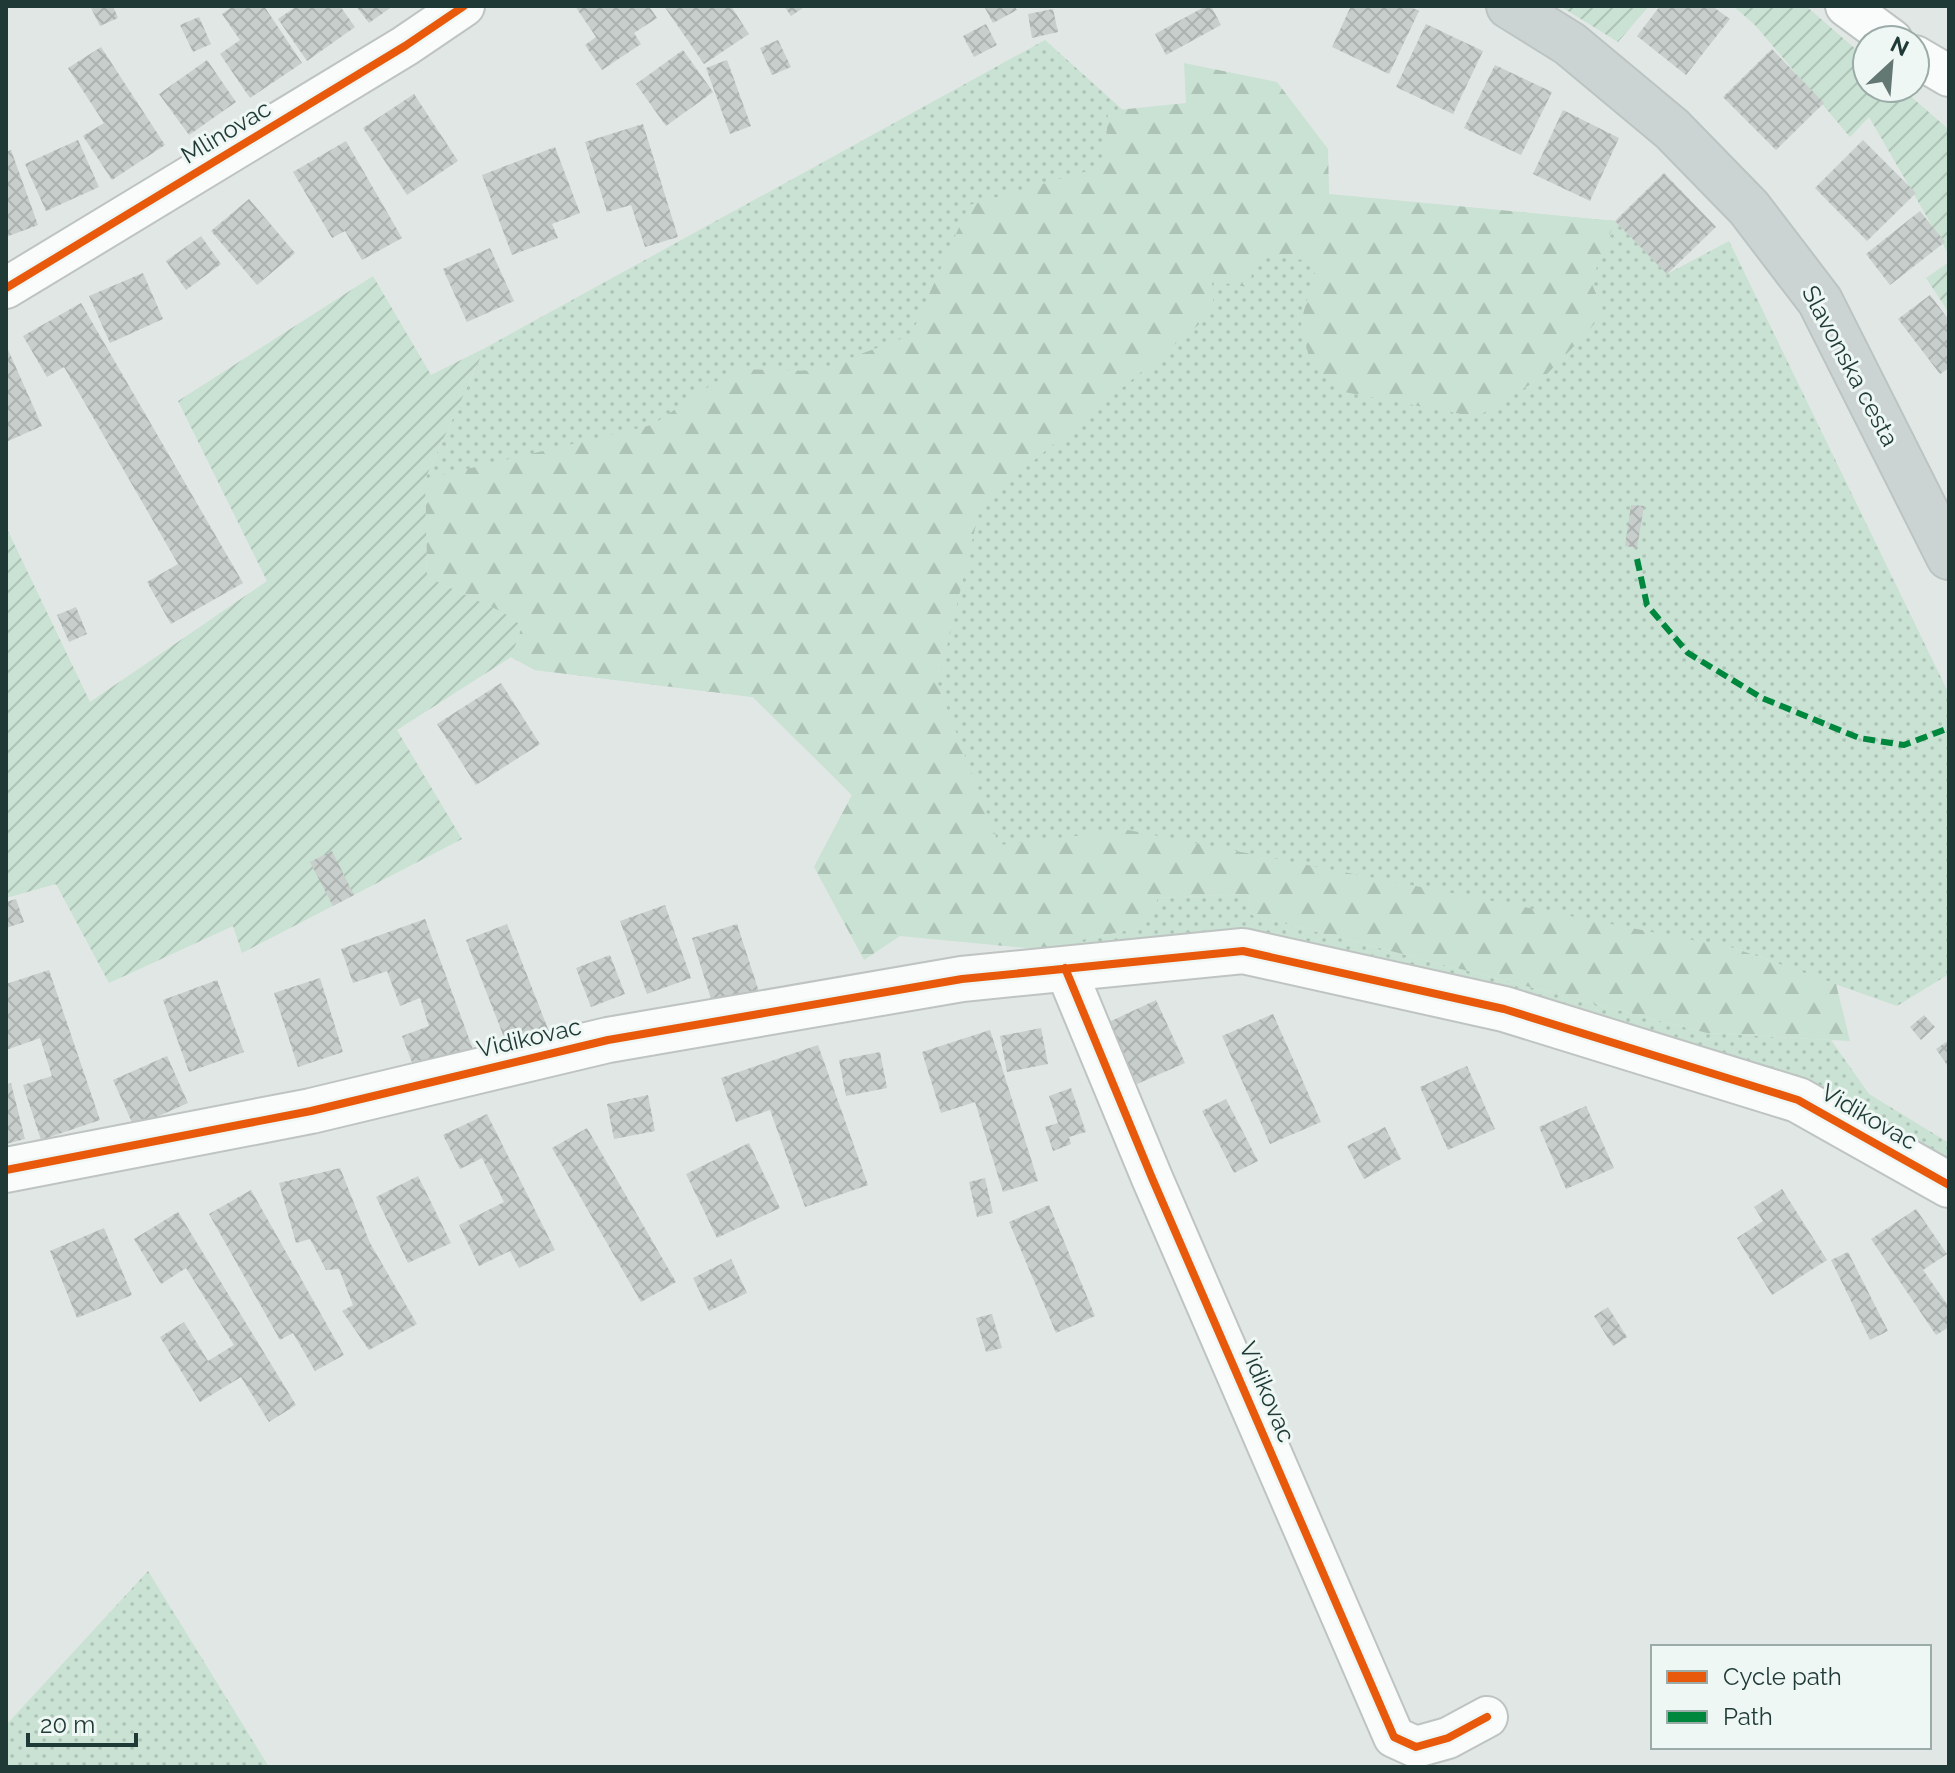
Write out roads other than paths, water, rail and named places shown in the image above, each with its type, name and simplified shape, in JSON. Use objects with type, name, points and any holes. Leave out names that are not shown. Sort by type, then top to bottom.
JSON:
[{"type":"main road","name":"Slavonska cesta","points":[[1509,6],[1570,44],[1661,120],[1749,208],[1820,301],[1949,557]]},
{"type":"street","name":"Mlinovac","points":[[6,288],[405,46],[464,6]]},
{"type":"street","points":[[1846,6],[1870,24]]},
{"type":"street","points":[[1931,65],[1949,76]]},
{"type":"street","name":"Vidikovac","points":[[6,1170],[311,1111],[608,1040],[962,979],[1243,951],[1504,1009],[1798,1100],[1949,1185]]},
{"type":"street","name":"Vidikovac","points":[[1065,968],[1152,1178],[1394,1737],[1416,1747],[1448,1738],[1487,1717]]}]
